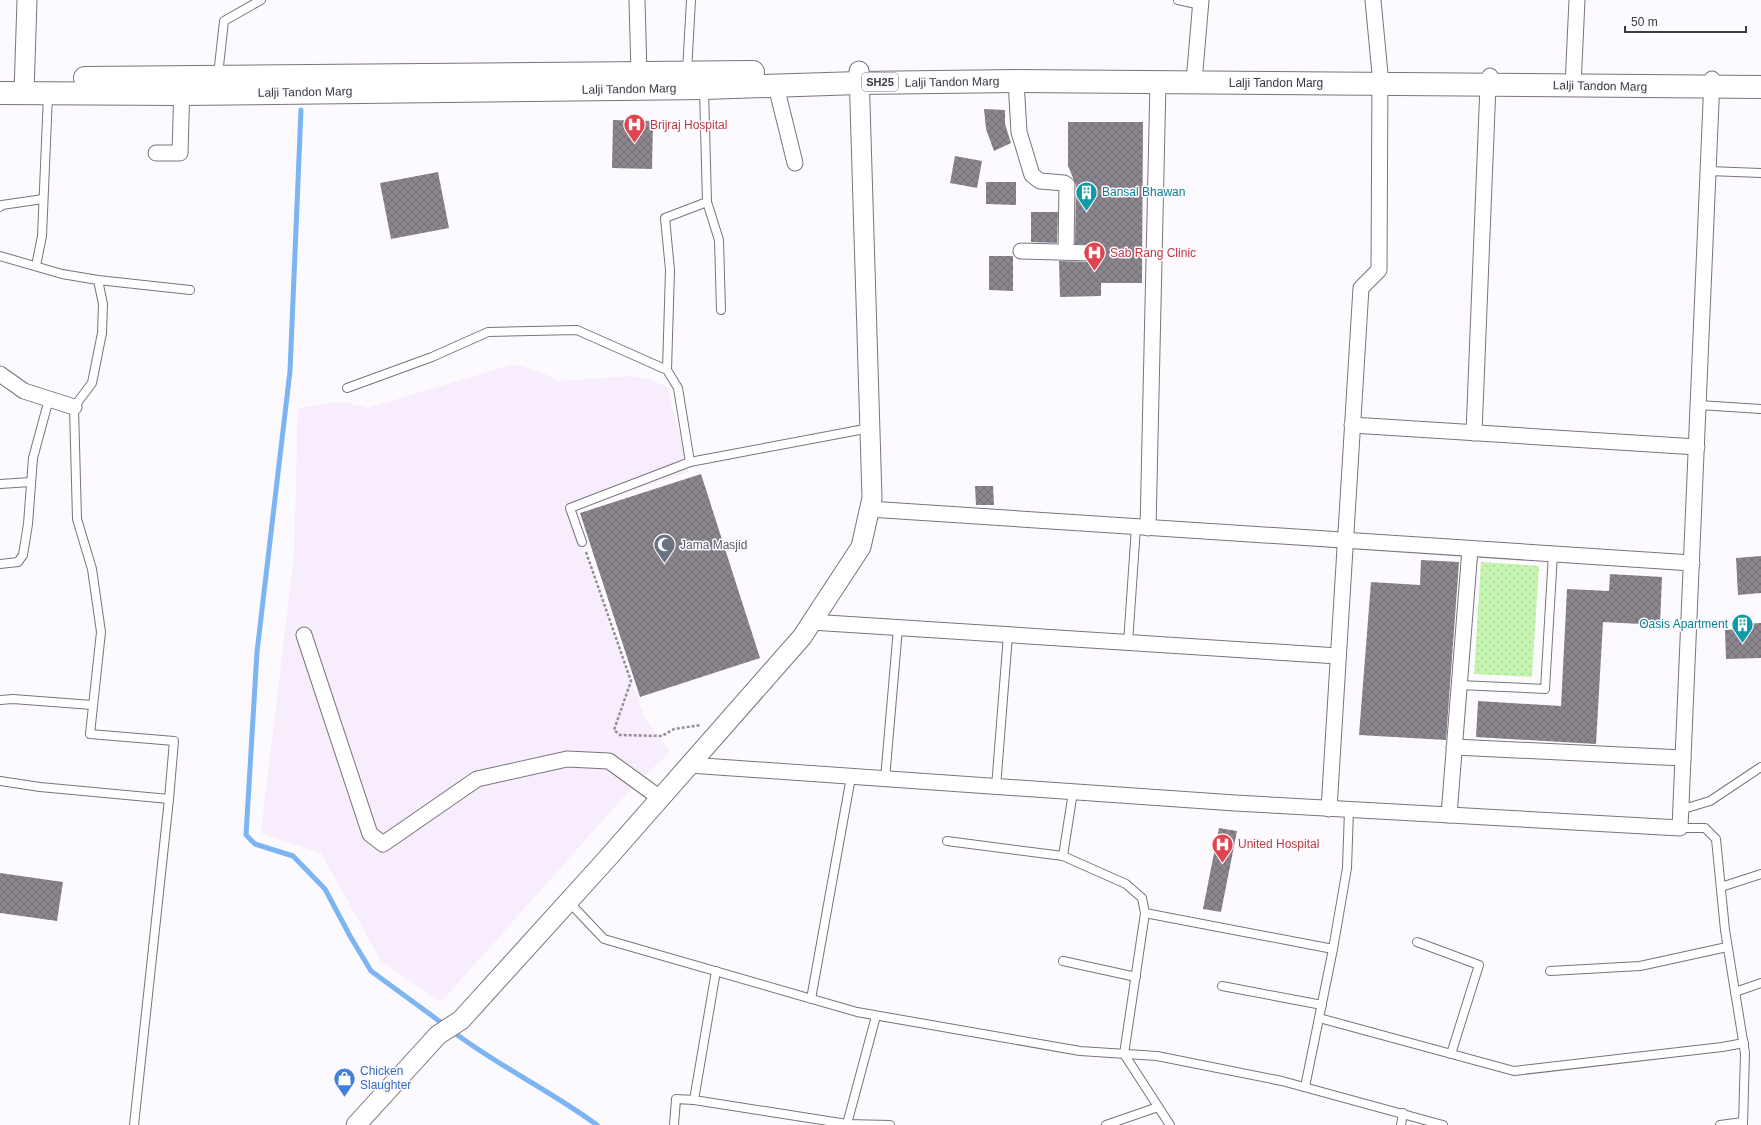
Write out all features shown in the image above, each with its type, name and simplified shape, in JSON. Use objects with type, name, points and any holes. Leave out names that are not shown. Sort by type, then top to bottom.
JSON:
[{"type":"main road","name":"Lalji Tandon Marg","points":[[0,78],[48,92],[182,86],[218,76],[468,82],[640,73],[776,86],[859,77],[987,70],[1195,77],[1380,79],[1712,82],[1761,78]]},
{"type":"main road","name":"Lalji Tandon Marg","points":[[0,93],[24,86],[182,86],[859,77],[1016,81],[1158,82],[1195,77]]},
{"type":"main road","name":"Lalji Tandon Marg","points":[[1712,82],[1761,87]]},
{"type":"street","points":[[24,86],[27,0]]},
{"type":"street","points":[[637,0],[640,73]]},
{"type":"street","points":[[1329,809],[1361,288],[1379,270],[1380,79],[1373,0]]},
{"type":"street","points":[[1574,81],[1577,0]]},
{"type":"street","points":[[1195,77],[1201,3]]},
{"type":"street","points":[[356,1125],[438,1035],[461,1020],[660,798],[802,636],[861,547],[872,498],[859,77]]},
{"type":"street","points":[[1474,433],[1489,80]]},
{"type":"street","points":[[1016,81],[1019,132],[1032,175],[1040,181],[1064,183],[1067,186],[1066,252]]},
{"type":"street","points":[[1142,528],[1158,82]]},
{"type":"street","points":[[689,765],[1329,809],[1680,828],[1712,82]]},
{"type":"street","points":[[156,153],[180,154],[182,86]]},
{"type":"street","points":[[776,86],[795,163]]},
{"type":"street","points":[[1021,251],[1093,253]]},
{"type":"street","points":[[0,374],[24,390],[74,407]]},
{"type":"street","points":[[1352,424],[1697,447]]},
{"type":"street","points":[[870,509],[1692,563]]},
{"type":"street","points":[[1449,815],[1470,549]]},
{"type":"street","points":[[811,622],[1338,656]]},
{"type":"street","points":[[304,635],[370,834],[383,844],[477,779],[567,759],[609,761],[660,798]]},
{"type":"street","points":[[1454,747],[1683,758]]},
{"type":"lane","points":[[218,76],[224,21],[261,0]]},
{"type":"lane","points":[[691,0],[707,202],[719,240],[721,310]]},
{"type":"lane","points":[[1178,0],[1201,3]]},
{"type":"lane","points":[[36,266],[42,236],[48,92]]},
{"type":"lane","points":[[1708,171],[1761,173]]},
{"type":"lane","points":[[0,207],[2,205],[43,199]]},
{"type":"lane","points":[[690,462],[678,388],[667,370],[670,270],[665,218],[707,202]]},
{"type":"lane","points":[[0,256],[62,274],[98,280],[190,290]]},
{"type":"lane","points":[[98,280],[103,304],[102,332],[92,383],[74,407],[77,519],[92,569],[101,632],[90,734],[174,741],[134,1125]]},
{"type":"lane","points":[[347,388],[432,357],[488,332],[577,330],[667,370]]},
{"type":"lane","points":[[0,564],[18,562],[23,555],[33,458],[48,398]]},
{"type":"lane","points":[[1698,405],[1761,409]]},
{"type":"lane","points":[[582,542],[570,508],[690,462],[870,428]]},
{"type":"lane","points":[[0,484],[31,482]]},
{"type":"lane","points":[[1128,643],[1142,528]]},
{"type":"lane","points":[[1459,685],[1545,689],[1553,554]]},
{"type":"lane","points":[[886,779],[898,628]]},
{"type":"lane","points":[[996,787],[1008,635]]},
{"type":"lane","points":[[0,700],[13,699],[92,705]]},
{"type":"lane","points":[[1680,810],[1710,801],[1761,767]]},
{"type":"lane","points":[[811,999],[851,777]]},
{"type":"lane","points":[[0,781],[40,787],[169,799]]},
{"type":"lane","points":[[1063,856],[1073,792]]},
{"type":"lane","points":[[1305,1087],[1333,949],[1347,868],[1349,810]]},
{"type":"lane","points":[[1680,828],[1705,828],[1716,840],[1727,947],[1744,1043],[1743,1124],[1720,1125]]},
{"type":"lane","points":[[947,841],[1063,856],[1126,884],[1142,898],[1145,913],[1124,1054],[1170,1125]]},
{"type":"lane","points":[[1721,887],[1761,874]]},
{"type":"lane","points":[[568,901],[604,940],[857,1012],[1080,1052],[1157,1056],[1305,1087],[1443,1125]]},
{"type":"lane","points":[[1145,913],[1333,949]]},
{"type":"lane","points":[[1417,942],[1479,966],[1451,1054]]},
{"type":"lane","points":[[1550,971],[1640,966],[1727,947]]},
{"type":"lane","points":[[1063,961],[1136,977]]},
{"type":"lane","points":[[694,1100],[716,971]]},
{"type":"lane","points":[[1735,992],[1761,983]]},
{"type":"lane","points":[[1222,986],[1322,1005]]},
{"type":"lane","points":[[847,1124],[876,1016]]},
{"type":"lane","points":[[1319,1018],[1514,1071],[1722,1047],[1744,1043]]},
{"type":"lane","points":[[674,1125],[676,1099],[694,1100],[847,1124],[890,1125]]},
{"type":"lane","points":[[1106,1125],[1158,1107]]},
{"type":"lane","points":[[1401,1125],[1403,1113]]},
{"type":"path","points":[[582,542],[611,618],[631,681],[614,730],[620,734],[662,736],[674,729],[725,724]]},
{"type":"shaded area","points":[[514,364],[543,373],[558,381],[630,376],[649,379],[667,387],[689,472],[569,511],[644,716],[670,752],[627,793],[441,1002],[381,961],[321,853],[261,833],[294,555],[298,409],[322,404],[346,402],[367,408]]},
{"type":"green space","points":[[1481,562],[1539,566],[1532,677],[1474,674]]},
{"type":"building","points":[[984,109],[1005,110],[1005,124],[1011,143],[994,151],[986,129]]},
{"type":"building","points":[[613,120],[653,121],[652,169],[612,168]]},
{"type":"building","points":[[1068,122],[1143,122],[1142,283],[1101,283],[1101,296],[1060,297],[1059,261],[1093,262],[1098,261],[1102,254],[1101,249],[1097,245],[1075,244],[1076,185],[1068,166]]},
{"type":"building","points":[[955,156],[982,161],[977,188],[950,183]]},
{"type":"building","points":[[438,172],[449,228],[391,239],[380,183]]},
{"type":"building","points":[[986,182],[1016,182],[1016,205],[986,204]]},
{"type":"building","points":[[1031,212],[1058,212],[1057,243],[1031,242]]},
{"type":"building","points":[[989,256],[1013,256],[1013,291],[989,290]]},
{"type":"building","name":"Jama Masjid","points":[[701,474],[760,658],[640,697],[580,513]]},
{"type":"building","points":[[975,486],[993,486],[994,505],[976,505]]},
{"type":"building","points":[[1761,556],[1761,593],[1738,595],[1736,558]]},
{"type":"building","points":[[1421,560],[1459,562],[1446,740],[1359,735],[1371,582],[1420,585]]},
{"type":"building","points":[[1610,574],[1662,577],[1660,625],[1603,622],[1596,744],[1476,737],[1478,701],[1561,706],[1567,589],[1609,591]]},
{"type":"building","name":"Oasis Apartment","points":[[1761,623],[1761,658],[1726,659],[1725,630],[1740,629],[1740,624]]},
{"type":"building","points":[[1219,828],[1237,831],[1221,912],[1203,909]]},
{"type":"building","points":[[0,873],[63,882],[57,921],[0,913]]},
{"type":"waterway","points":[[301,110],[290,371],[257,652],[246,835],[255,844],[293,856],[325,889],[371,971],[446,1026]]},
{"type":"waterway","points":[[452,1031],[488,1056],[597,1125]]},
{"type":"place","name":"Brijraj Hospital","points":[[635,144]]},
{"type":"place","name":"Bansal Bhawan","points":[[1087,212]]},
{"type":"place","name":"Sab Rang Clinic","points":[[1094,272]]},
{"type":"place","name":"Jama Masjid","points":[[664,564]]},
{"type":"place","name":"Oasis Apartment","points":[[1743,644]]},
{"type":"place","name":"United Hospital","points":[[1222,864]]},
{"type":"place","name":"Chicken Slaughter","points":[[344,1098]]}]
